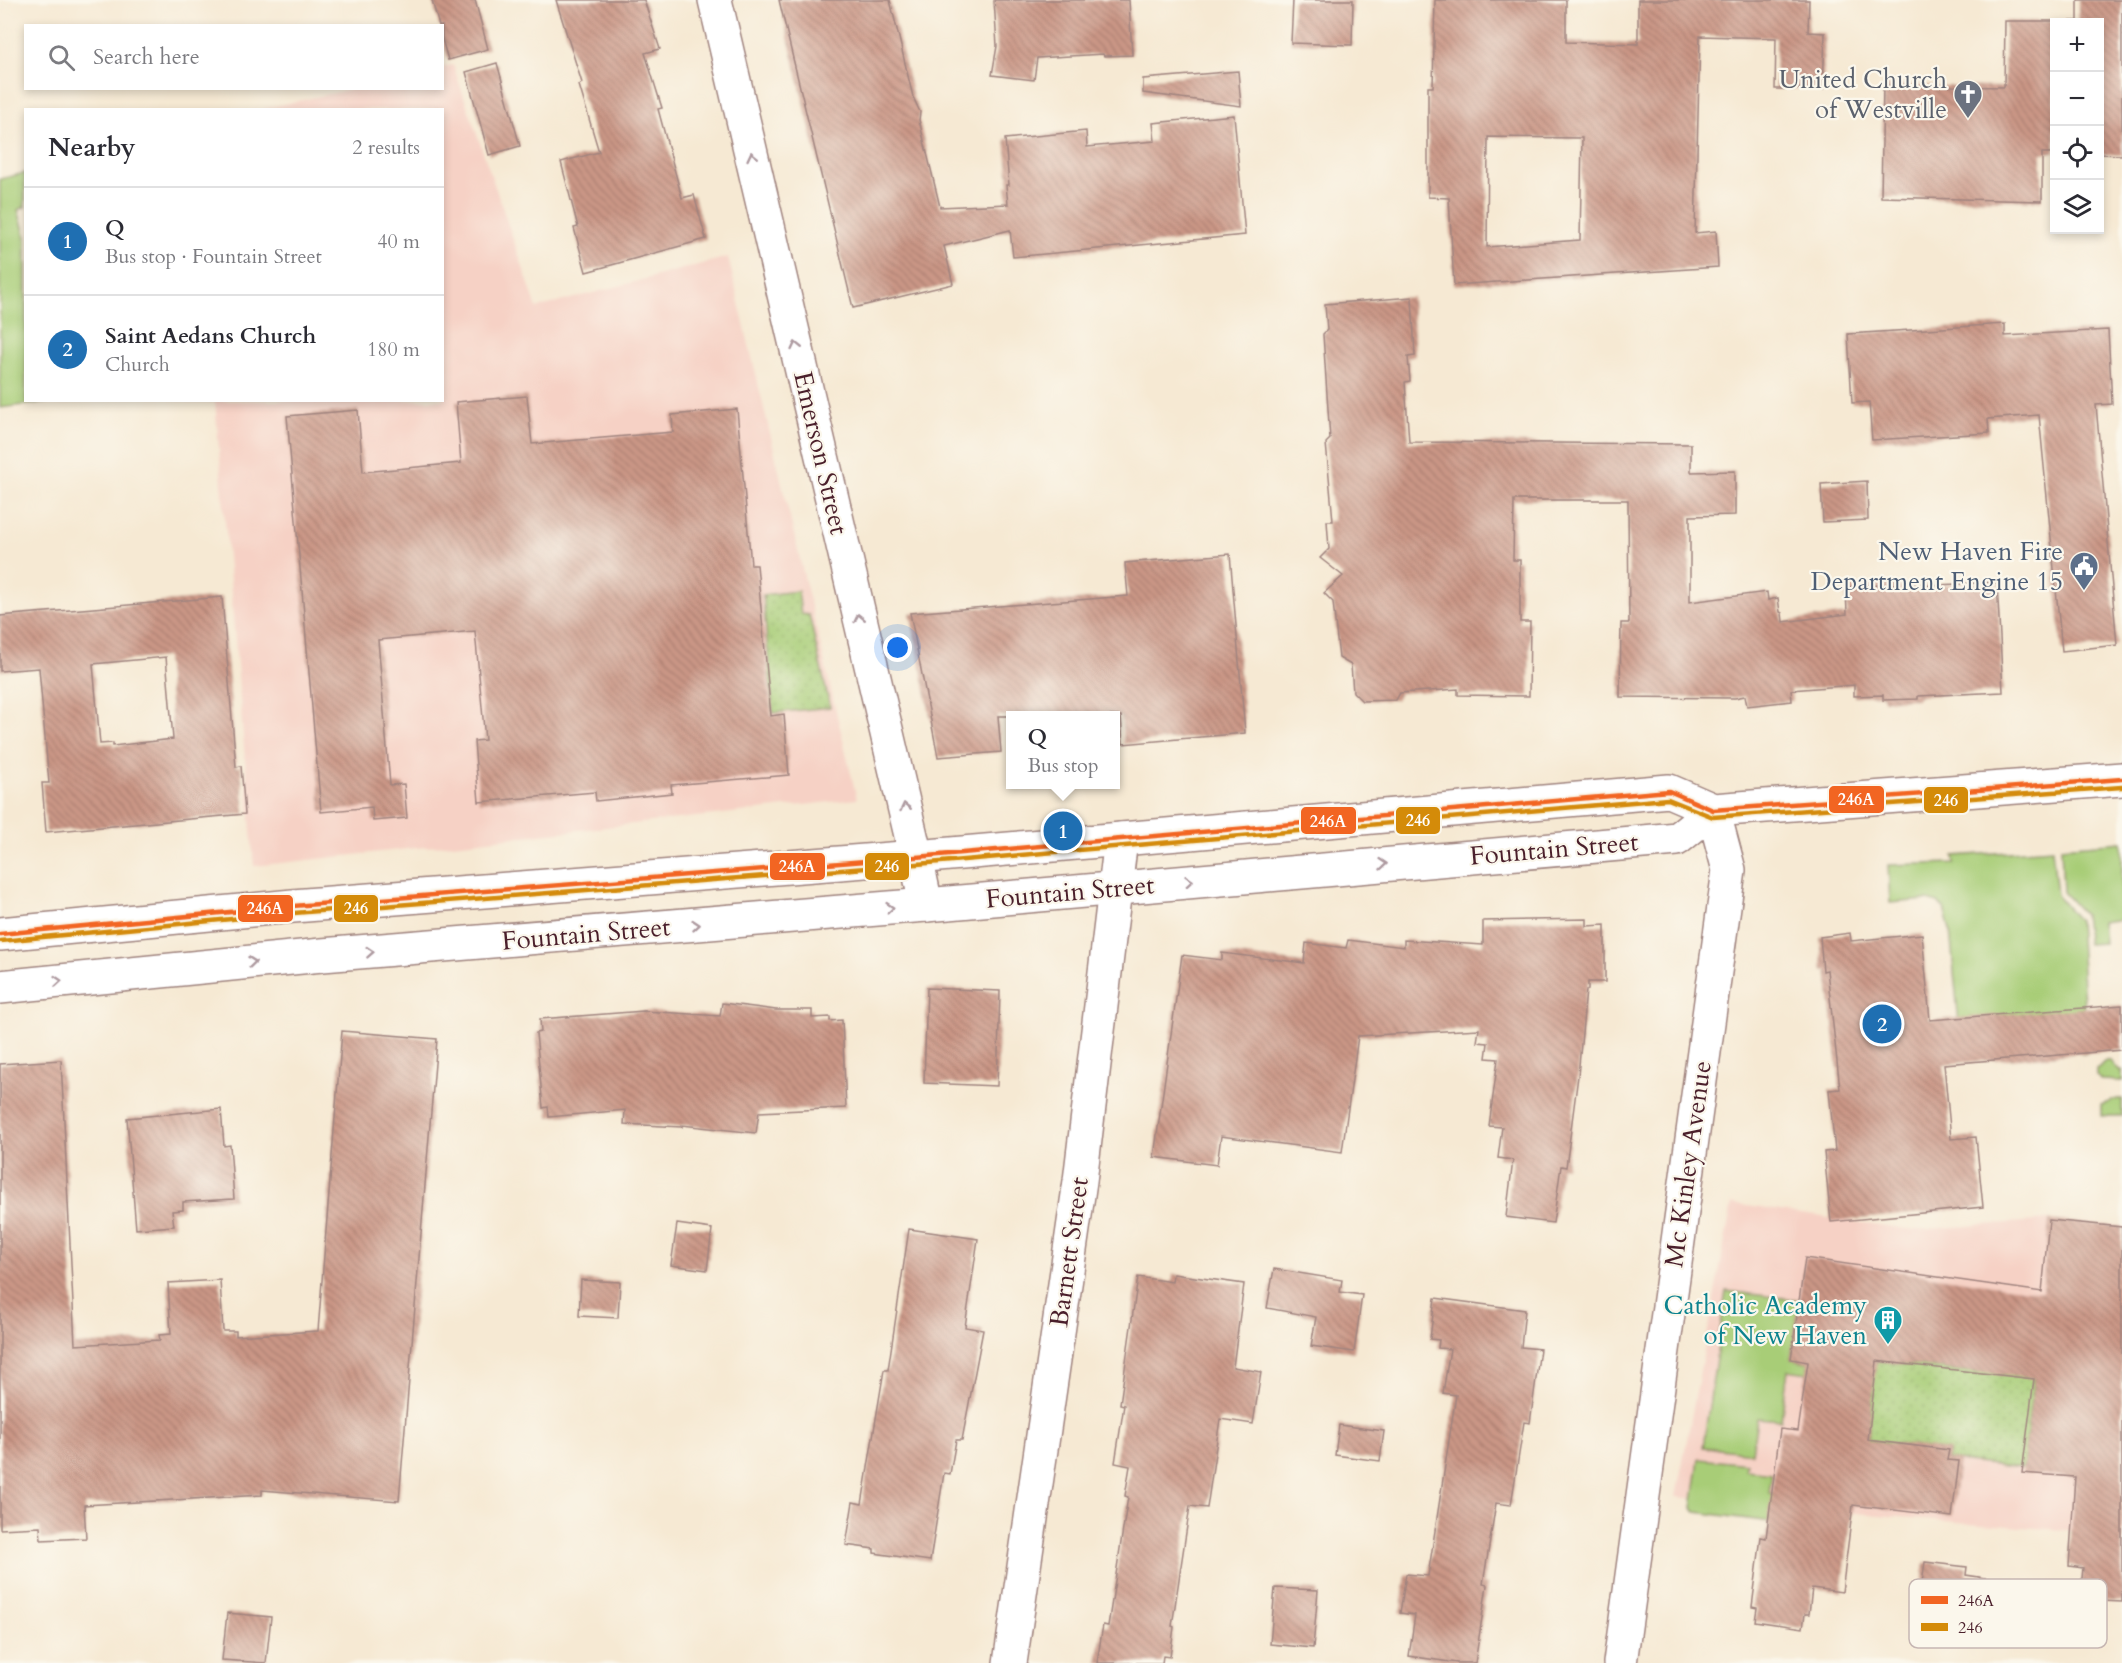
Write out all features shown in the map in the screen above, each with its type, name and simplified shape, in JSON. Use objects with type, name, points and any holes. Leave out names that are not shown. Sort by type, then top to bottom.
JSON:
[{"type":"main road","name":"Emerson Street","points":[[715,0],[926,905]]},
{"type":"main road","name":"Fountain Street","points":[[0,933],[412,896],[916,857],[1669,791],[1713,810],[2122,779]]},
{"type":"main road","name":"Fountain Street","points":[[0,987],[322,955],[1677,839],[1713,810]]},
{"type":"main road","name":"Mc Kinley Avenue","points":[[1620,1663],[1729,870],[1713,810]]},
{"type":"main road","name":"Barnett Street","points":[[1010,1663],[1080,1181],[1120,839]]},
{"type":"main road","points":[[412,896],[417,948]]},
{"type":"shaded area","points":[[453,65],[537,308],[728,257],[857,799],[254,866],[215,402],[444,402],[444,108],[266,108],[348,90],[444,90],[444,67]]},
{"type":"shaded area","points":[[1732,1204],[1914,1230],[2049,1220],[2122,1226],[2122,1534],[1676,1497]]},
{"type":"green space","points":[[24,173],[24,207],[18,210],[24,230],[24,402],[48,402],[0,408],[0,179]]},
{"type":"green space","points":[[798,591],[801,614],[809,615],[830,707],[773,713],[763,595]]},
{"type":"green space","points":[[2122,842],[2122,919],[2102,922],[2104,943],[2088,944],[2084,915],[2063,892],[2061,847]]},
{"type":"green space","points":[[2052,849],[2057,895],[2079,921],[2087,1053],[2082,1054],[2078,1009],[1960,1035],[1950,930],[1944,909],[1938,903],[1927,900],[1890,903],[1888,865],[1955,863],[1954,856]]},
{"type":"green space","points":[[2105,1061],[2111,1061],[2119,1071],[2122,1071],[2122,1081],[2101,1080],[2097,1075],[2097,1069]]},
{"type":"green space","points":[[2122,1099],[2122,1116],[2101,1116],[2101,1105]]},
{"type":"green space","points":[[1726,1291],[1800,1300],[1791,1359],[1817,1364],[1815,1374],[1788,1370],[1781,1420],[1757,1418],[1752,1453],[1703,1447]]},
{"type":"green space","points":[[2042,1309],[2023,1468],[1947,1460],[1949,1451],[1868,1440],[1873,1392],[1868,1392],[1861,1359],[1979,1373],[1984,1330]]},
{"type":"green space","points":[[1699,1459],[1747,1464],[1746,1470],[1772,1473],[1769,1493],[1812,1501],[1809,1527],[1696,1512],[1692,1508]]},
{"type":"building","points":[[432,0],[475,0],[488,49],[448,60],[444,46],[444,24],[438,24]]},
{"type":"building","points":[[556,0],[644,0],[660,49],[645,53],[662,108],[658,109],[682,198],[694,195],[706,239],[586,272],[574,228],[578,227],[561,162],[599,152],[579,85],[582,83]]},
{"type":"building","points":[[779,0],[890,0],[913,97],[920,112],[919,120],[940,207],[1008,204],[1006,185],[1009,185],[1005,139],[1086,131],[1087,147],[1155,141],[1153,123],[1234,115],[1245,235],[1013,257],[1010,230],[944,246],[953,284],[853,308]]},
{"type":"building","points":[[994,0],[1129,0],[1132,55],[1104,56],[1103,54],[1037,58],[1034,80],[992,75],[997,46]]},
{"type":"building","points":[[1293,0],[1353,0],[1352,45],[1291,43]]},
{"type":"building","points":[[1435,0],[1566,0],[1566,42],[1638,44],[1638,0],[1809,0],[1808,32],[1825,33],[1823,89],[1775,89],[1776,38],[1700,36],[1695,233],[1716,231],[1718,267],[1454,285],[1449,198],[1428,197],[1428,87],[1433,87]],"holes":[[[1488,137],[1582,138],[1580,240],[1487,247]]]},
{"type":"building","name":"United Church of Westville","points":[[2078,0],[2122,0],[2122,155],[2104,154],[2104,18],[2078,18]]},
{"type":"building","name":"United Church of Westville","points":[[2005,21],[2050,21],[2050,153],[2042,153],[2042,201],[1881,197],[1883,85],[2004,87]]},
{"type":"building","points":[[497,63],[520,146],[489,155],[466,72]]},
{"type":"building","points":[[1238,71],[1241,106],[1143,93],[1143,79]]},
{"type":"building","points":[[1412,297],[1415,356],[1408,357],[1410,381],[1405,382],[1409,442],[1691,444],[1691,472],[1735,471],[1735,515],[1690,516],[1690,602],[1767,592],[1768,600],[1778,598],[1783,622],[1847,614],[1846,587],[1997,582],[2003,692],[1883,700],[1883,695],[1854,696],[1854,685],[1791,690],[1792,701],[1747,706],[1745,696],[1735,698],[1620,697],[1621,623],[1629,623],[1628,500],[1514,500],[1513,560],[1520,560],[1520,622],[1530,622],[1529,696],[1458,695],[1458,689],[1400,693],[1396,700],[1362,701],[1353,692],[1351,665],[1339,658],[1333,602],[1324,593],[1343,576],[1320,558],[1329,549],[1327,521],[1333,521],[1326,443],[1330,439],[1323,334],[1327,330],[1325,304]]},
{"type":"building","points":[[2005,324],[2005,336],[2108,330],[2112,404],[2096,405],[2117,645],[2062,651],[2039,415],[1988,419],[1989,433],[1872,440],[1869,402],[1852,403],[1848,334]]},
{"type":"building","points":[[527,396],[532,444],[673,432],[672,415],[737,409],[751,565],[757,565],[771,716],[784,714],[789,775],[671,785],[672,793],[596,801],[595,792],[479,802],[474,741],[485,740],[475,631],[378,640],[390,785],[404,784],[407,818],[373,821],[372,807],[321,812],[287,416],[358,410],[363,472],[461,463],[456,402]]},
{"type":"building","points":[[1867,481],[1868,520],[1823,522],[1821,484]]},
{"type":"building","points":[[1230,554],[1245,733],[1123,744],[1120,711],[1006,711],[1006,716],[998,716],[1001,752],[938,757],[910,613],[1128,596],[1125,563]]},
{"type":"building","points":[[222,597],[236,767],[241,766],[245,814],[46,832],[42,783],[49,783],[39,668],[0,671],[0,616]],"holes":[[[166,657],[173,739],[113,746],[113,743],[100,744],[93,664]]]},
{"type":"building","points":[[1587,919],[1587,926],[1605,925],[1605,982],[1588,982],[1588,990],[1586,990],[1566,1167],[1561,1166],[1553,1223],[1506,1217],[1513,1160],[1498,1158],[1502,1127],[1489,1126],[1498,1059],[1486,1058],[1488,1043],[1477,1042],[1479,1029],[1358,1036],[1342,1152],[1221,1136],[1217,1165],[1154,1157],[1182,955],[1222,960],[1222,953],[1304,963],[1306,943],[1346,948],[1348,940],[1404,947],[1404,940],[1483,945],[1483,921]]},
{"type":"building","points":[[1850,933],[1851,941],[1922,934],[1930,1020],[2122,1005],[2122,1050],[1944,1064],[1951,1139],[1976,1137],[1983,1207],[1831,1222],[1824,1152],[1835,1151],[1829,1090],[1840,1089],[1827,970],[1823,971],[1820,937]]},
{"type":"building","points":[[927,988],[1000,991],[997,1086],[924,1083]]},
{"type":"building","points":[[722,1003],[776,1010],[812,1010],[812,1018],[830,1017],[830,1021],[842,1020],[846,1108],[759,1112],[756,1133],[682,1125],[682,1127],[624,1124],[625,1110],[549,1117],[548,1107],[543,1108],[536,1033],[541,1032],[540,1019],[644,1011],[720,1016]]},
{"type":"building","points":[[342,1031],[437,1039],[399,1501],[262,1490],[262,1495],[84,1505],[86,1538],[41,1540],[40,1527],[0,1529],[0,1064],[61,1060],[75,1345],[160,1340],[159,1335],[171,1334],[168,1283],[220,1280],[223,1331],[236,1331],[236,1336],[318,1331]]},
{"type":"building","points":[[221,1109],[224,1146],[230,1145],[234,1199],[183,1202],[183,1210],[172,1211],[174,1226],[136,1229],[127,1118]]},
{"type":"building","points":[[2049,1220],[2122,1227],[2122,1602],[2107,1601],[2107,1579],[2082,1579],[2083,1568],[2069,1566],[2075,1477],[2022,1473],[2034,1379],[1877,1361],[1868,1440],[1949,1450],[1947,1460],[1959,1461],[1952,1517],[1853,1505],[1842,1592],[1812,1588],[1809,1614],[1805,1614],[1803,1628],[1755,1621],[1757,1608],[1752,1607],[1761,1537],[1766,1538],[1780,1429],[1798,1431],[1808,1362],[1791,1359],[1805,1258],[2042,1292]]},
{"type":"building","points":[[677,1224],[712,1229],[707,1270],[671,1265]]},
{"type":"building","points":[[909,1229],[978,1239],[965,1327],[983,1330],[962,1440],[956,1440],[950,1474],[944,1473],[930,1561],[874,1553],[874,1549],[846,1545],[853,1502],[862,1504],[884,1370],[888,1370]]},
{"type":"building","points":[[1274,1269],[1342,1280],[1340,1292],[1362,1295],[1354,1352],[1311,1346],[1316,1317],[1267,1308]]},
{"type":"building","points":[[1173,1274],[1244,1284],[1233,1367],[1261,1372],[1253,1424],[1220,1419],[1207,1508],[1190,1506],[1172,1626],[1174,1627],[1170,1657],[1163,1656],[1162,1663],[1097,1663],[1103,1625],[1108,1626],[1128,1497],[1125,1496],[1130,1466],[1115,1463],[1124,1405],[1120,1404],[1138,1277],[1172,1282]]},
{"type":"building","points":[[581,1280],[620,1282],[618,1318],[579,1316]]},
{"type":"building","points":[[1435,1298],[1525,1310],[1521,1347],[1540,1349],[1530,1423],[1524,1422],[1511,1505],[1496,1503],[1483,1584],[1487,1585],[1475,1663],[1457,1663],[1409,1656],[1415,1615],[1400,1613],[1406,1574],[1428,1576],[1456,1395],[1443,1393],[1450,1349],[1438,1348],[1439,1340],[1430,1339]]},
{"type":"building","points":[[1339,1425],[1384,1431],[1380,1461],[1335,1455]]},
{"type":"building","points":[[1925,1562],[1967,1567],[1966,1575],[1992,1579],[1923,1579]]},
{"type":"building","points":[[1275,1588],[1318,1590],[1313,1648],[1270,1644]]},
{"type":"building","points":[[227,1613],[271,1617],[266,1663],[222,1660]]},
{"type":"transit line","name":"246A","points":[[0,934],[293,906],[916,857],[1669,791],[1713,810],[2122,779]]},
{"type":"transit line","name":"246","points":[[1,941],[294,913],[917,864],[1668,799],[1713,817],[2122,787]]},
{"type":"place","name":"United Church of Westville","points":[[1968,120]]},
{"type":"place","name":"New Haven Fire Department Engine 15","points":[[2084,592]]},
{"type":"place","name":"Q","points":[[1063,831]]},
{"type":"place","name":"Saint Aedans Church","points":[[1882,1024]]},
{"type":"place","name":"Catholic Academy of New Haven","points":[[1888,1346]]}]
